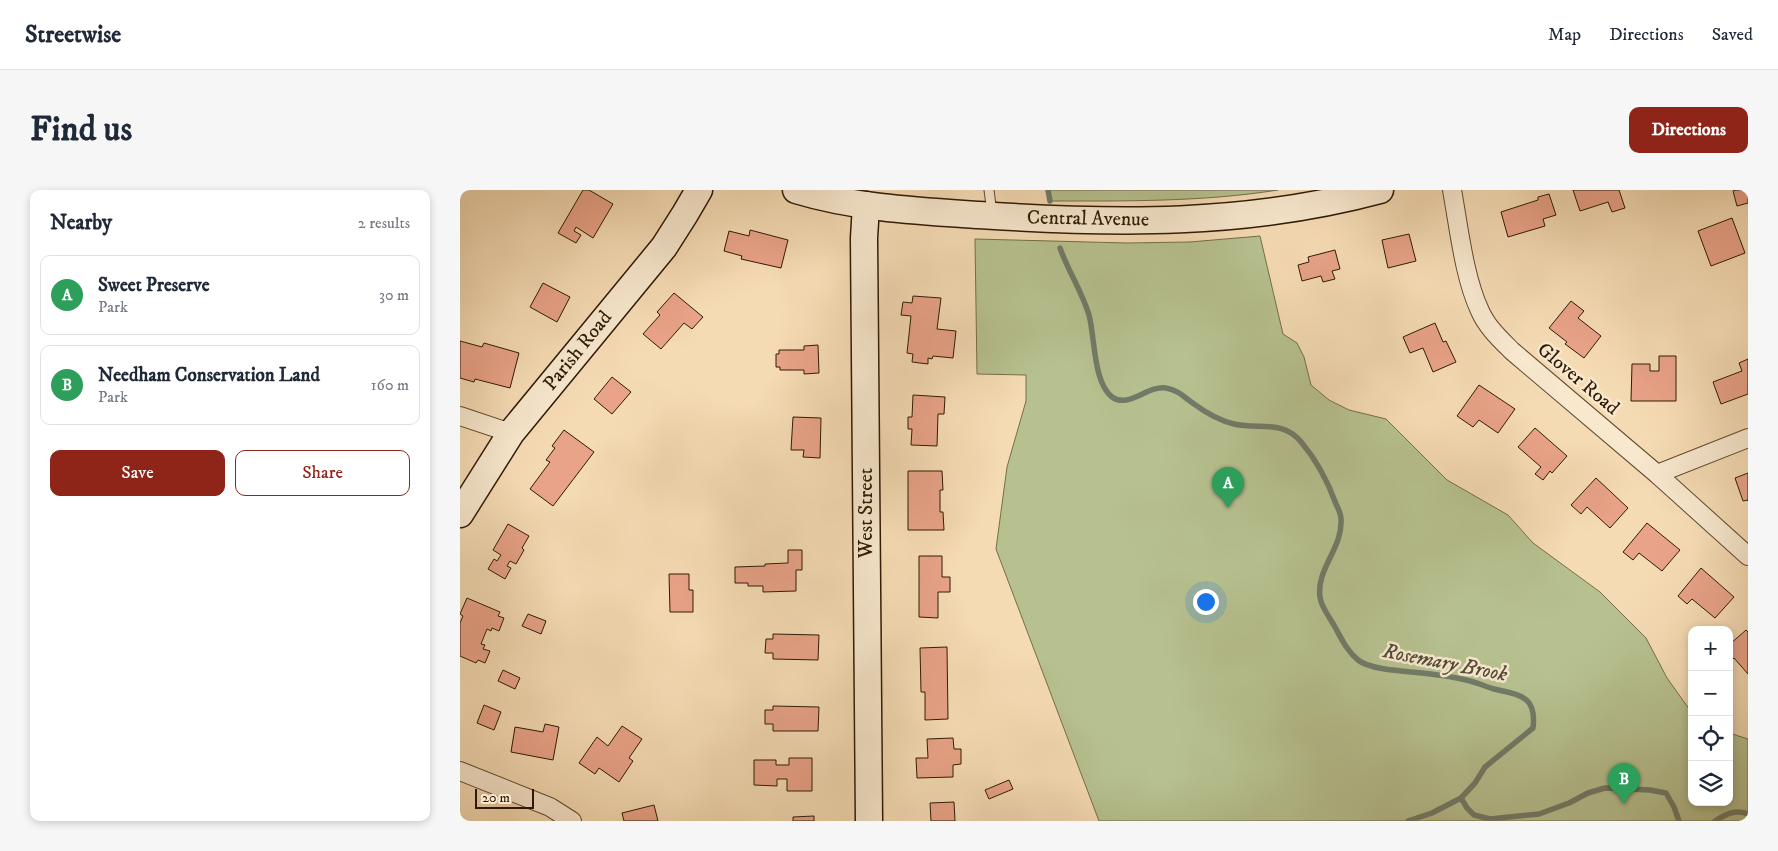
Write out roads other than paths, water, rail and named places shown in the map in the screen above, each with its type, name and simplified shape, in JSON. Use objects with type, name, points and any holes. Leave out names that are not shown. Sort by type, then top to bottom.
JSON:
[{"type":"street","name":"Parish Road","points":[[460,514],[512,433],[664,247],[699,190]]},
{"type":"street","name":"Central Avenue","points":[[804,191],[866,205],[992,216],[1080,220],[1190,220],[1241,216],[1309,206],[1380,190]]},
{"type":"street","name":"Glover Road","points":[[1452,190],[1469,278],[1480,312],[1494,332],[1512,351],[1657,474],[1748,556]]},
{"type":"street","name":"West Street","points":[[866,205],[864,238],[868,821]]},
{"type":"street","points":[[460,416],[512,433]]},
{"type":"street","points":[[1657,474],[1748,438]]},
{"type":"street","points":[[460,770],[550,807],[572,821]]},
{"type":"lane","points":[[989,190],[992,216]]},
{"type":"waterway","name":"Rosemary Brook","points":[[1048,190],[1050,201]]},
{"type":"waterway","name":"Rosemary Brook","points":[[1060,248],[1086,306],[1101,381],[1112,397],[1118,400],[1125,400],[1152,390],[1166,388],[1174,390],[1198,407],[1229,423],[1279,428],[1295,436],[1302,443],[1326,480],[1341,517],[1341,530],[1322,577],[1320,587],[1321,601],[1347,649],[1358,660],[1374,667],[1470,681],[1518,695],[1529,703],[1532,709],[1533,728],[1485,767],[1475,783],[1461,798],[1432,813],[1408,821]]},
{"type":"waterway","points":[[1461,798],[1474,815],[1490,819],[1539,814],[1569,803],[1588,793],[1605,788],[1650,790],[1666,793],[1679,821]]},
{"type":"waterway","points":[[1715,821],[1731,813],[1748,814]]},
{"type":"place","name":"Sweet Preserve","points":[[1228,508]]},
{"type":"place","name":"Needham Conservation Land","points":[[1624,804]]}]
